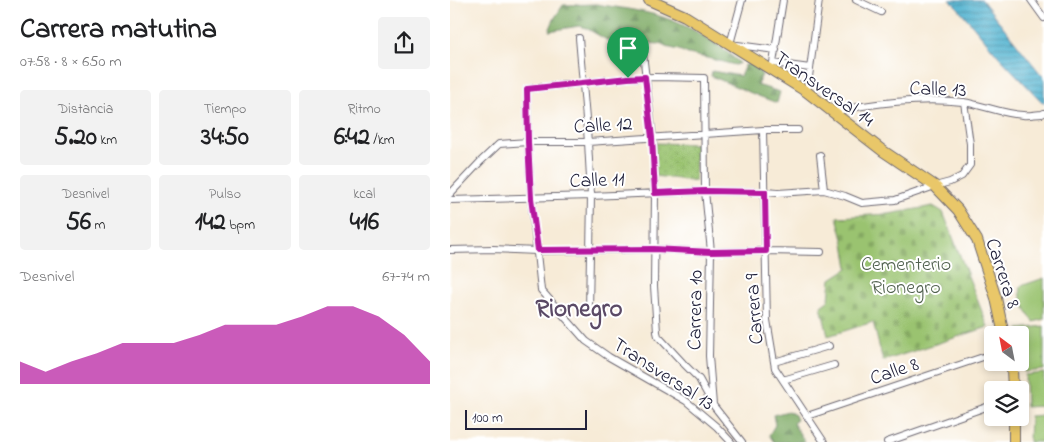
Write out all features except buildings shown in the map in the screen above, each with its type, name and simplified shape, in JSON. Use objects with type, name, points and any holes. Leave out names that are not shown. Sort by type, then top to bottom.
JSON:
[{"type":"highway","name":"Transversal 14","points":[[649,0],[684,16],[807,92],[883,151],[935,186],[968,223]]},
{"type":"highway","name":"Carrera 8","points":[[968,223],[977,240],[996,298],[1002,326]]},
{"type":"highway","points":[[1014,426],[1014,442]]},
{"type":"street","points":[[742,0],[730,44],[776,50]]},
{"type":"street","points":[[784,0],[773,63],[810,68]]},
{"type":"street","points":[[807,92],[819,0]]},
{"type":"street","points":[[856,0],[882,12]]},
{"type":"street","points":[[1032,0],[1044,18]]},
{"type":"street","points":[[579,38],[591,196],[589,311]]},
{"type":"street","points":[[642,45],[652,138],[655,193],[654,286],[658,336],[699,379],[713,405],[742,442]]},
{"type":"street","points":[[538,250],[531,198],[527,89],[645,77]]},
{"type":"street","name":"Carrera 10","points":[[645,77],[704,78],[705,191],[711,252],[709,356],[713,405]]},
{"type":"street","name":"Calle 13","points":[[833,112],[900,102],[935,100],[964,102],[1023,115],[1043,113]]},
{"type":"street","name":"Calle 11","points":[[450,200],[705,191],[778,193],[824,190],[862,203],[895,200],[950,182],[962,176],[970,165],[970,144],[964,102]]},
{"type":"street","name":"Calle 12","points":[[450,194],[499,144],[588,142],[763,130],[798,130]]},
{"type":"street","name":"Carrera 9","points":[[763,130],[767,320],[775,368],[824,442]]},
{"type":"street","points":[[820,155],[824,190]]},
{"type":"street","points":[[450,250],[654,249],[711,252],[821,252]]},
{"type":"street","name":"Transversal 13","points":[[538,250],[541,290],[586,341],[609,357],[686,401],[717,427],[731,442]]},
{"type":"street","points":[[774,362],[828,346]]},
{"type":"street","name":"Calle 8","points":[[807,416],[984,357]]},
{"type":"street","points":[[782,380],[834,365]]},
{"type":"street","points":[[887,442],[984,408]]},
{"type":"green space","points":[[596,4],[644,12],[671,20],[708,38],[740,63],[735,65],[688,54],[660,44],[644,43],[635,40],[618,44],[579,26],[549,31],[563,5]]},
{"type":"green space","points":[[755,64],[762,75],[757,85],[780,92],[777,103],[711,76],[712,71],[740,76],[745,65]]},
{"type":"green space","points":[[652,143],[697,144],[695,181],[655,176]]},
{"type":"green space","name":"Cementerio Rionegro","points":[[933,206],[943,212],[988,326],[883,361],[873,322],[828,336],[821,306],[829,300],[831,279],[848,268],[837,217],[889,214]]},
{"type":"green space","points":[[1044,278],[1044,319],[1034,322],[1022,300],[1021,286]]},
{"type":"green space","points":[[1044,326],[1044,370],[1024,372],[1029,371],[1029,328]]},
{"type":"green space","points":[[1044,373],[1044,406],[1029,407],[1029,381],[1025,381],[1025,375]]},
{"type":"green space","points":[[788,411],[795,415],[797,420],[793,423],[805,442],[774,442],[769,435],[775,425],[773,415]]},
{"type":"green space","points":[[1044,415],[1044,442],[1029,442],[1030,416]]},
{"type":"water","points":[[950,0],[982,0],[1044,78],[1044,104],[999,57]]},
{"type":"district","name":"Rionegro","points":[[579,307]]},
{"type":"route","points":[[645,77],[652,138],[655,193],[705,191],[765,192],[766,251],[711,252],[654,249],[538,250],[531,198],[527,89],[628,78],[645,77]]}]
